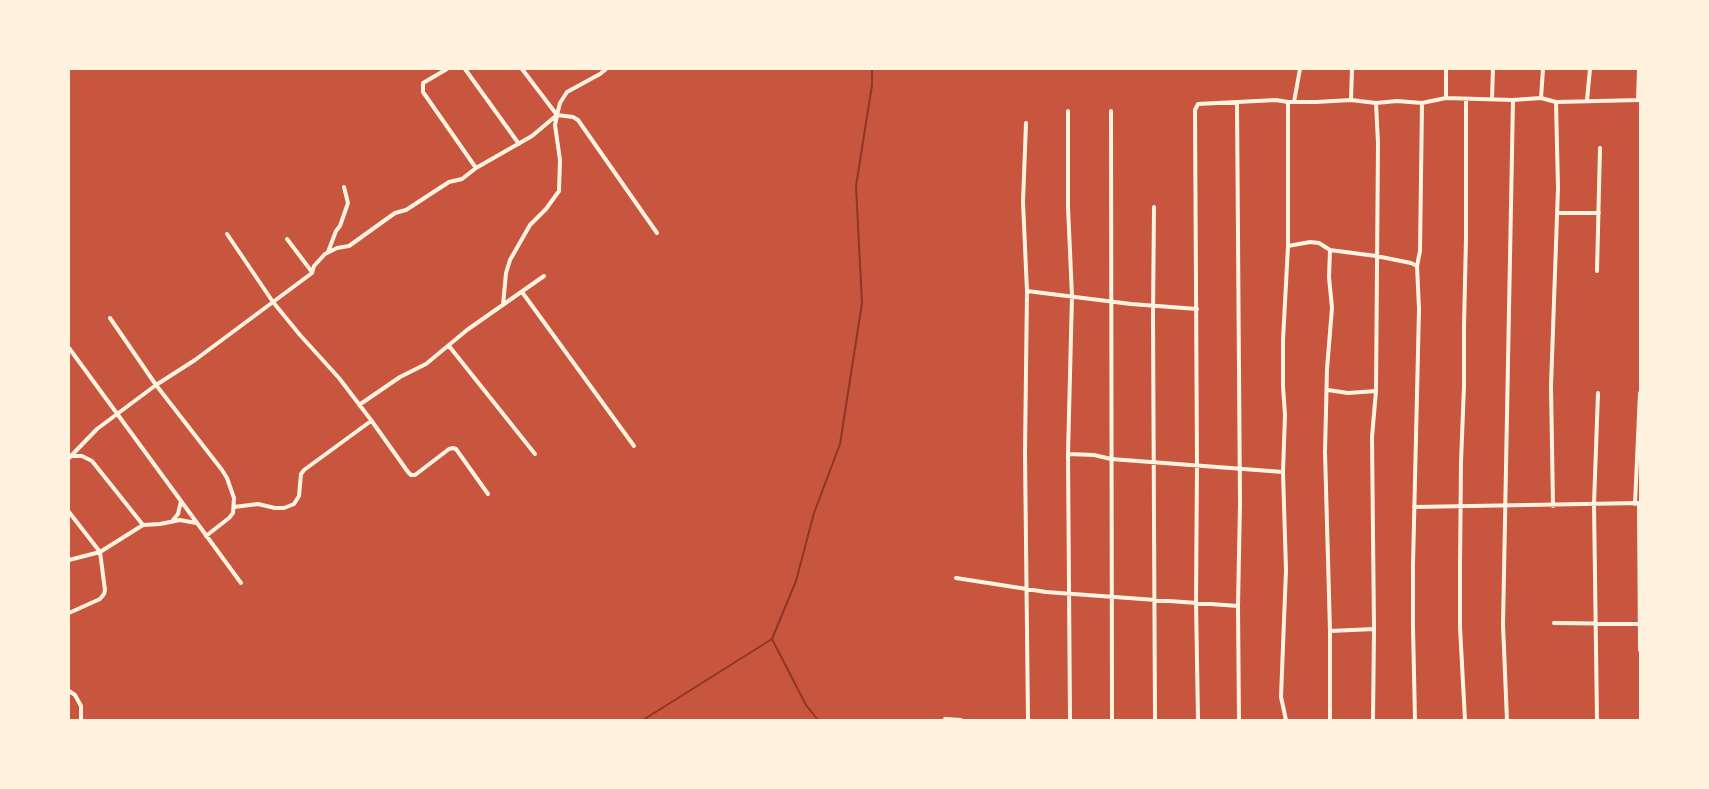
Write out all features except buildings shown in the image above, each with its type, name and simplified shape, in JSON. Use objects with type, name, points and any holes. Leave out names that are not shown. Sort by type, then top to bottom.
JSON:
[{"type":"street","points":[[447,69],[423,83],[423,92],[476,168]]},
{"type":"street","points":[[465,69],[519,144]]},
{"type":"street","points":[[522,69],[557,115],[578,120],[657,233]]},
{"type":"street","points":[[503,305],[506,273],[510,260],[530,225],[559,191],[560,160],[555,125],[560,103],[567,92],[606,69]]},
{"type":"street","points":[[1294,102],[1300,69]]},
{"type":"street","points":[[1351,100],[1352,69]]},
{"type":"street","points":[[1446,69],[1446,98]]},
{"type":"street","points":[[1492,98],[1493,69]]},
{"type":"street","points":[[1541,98],[1543,69]]},
{"type":"street","points":[[1587,100],[1590,69]]},
{"type":"street","points":[[1197,720],[1195,110],[1198,104],[1276,100],[1422,103],[1446,98],[1514,100],[1541,98],[1556,102],[1639,100],[1640,69]]},
{"type":"street","points":[[1465,720],[1460,627],[1467,238],[1466,99]]},
{"type":"street","points":[[1507,720],[1503,625],[1514,100]]},
{"type":"street","points":[[1286,720],[1281,697],[1286,570],[1283,472],[1286,415],[1283,386],[1283,340],[1288,246],[1288,102]]},
{"type":"street","points":[[1552,506],[1551,386],[1558,213],[1556,102]]},
{"type":"street","points":[[1237,103],[1239,720]]},
{"type":"street","points":[[1373,720],[1372,437],[1376,391],[1378,143],[1376,103]]},
{"type":"street","points":[[1415,720],[1414,507],[1422,103]]},
{"type":"street","points":[[1068,111],[1068,207],[1072,296],[1068,454],[1070,720]]},
{"type":"street","points":[[1111,111],[1112,720]]},
{"type":"street","points":[[70,457],[97,429],[312,273],[318,260],[328,252],[349,246],[395,213],[406,210],[449,183],[462,179],[476,168],[532,136],[557,115]]},
{"type":"street","points":[[1026,123],[1023,202],[1027,291],[1025,442],[1028,720]]},
{"type":"street","points":[[1597,271],[1600,148]]},
{"type":"street","points":[[328,252],[348,203],[344,187]]},
{"type":"street","points":[[1154,207],[1155,720]]},
{"type":"street","points":[[1558,213],[1599,213]]},
{"type":"street","points":[[227,234],[273,302],[339,378],[411,475],[415,475],[449,448],[453,448],[488,494]]},
{"type":"street","points":[[287,239],[312,273]]},
{"type":"street","points":[[1288,246],[1310,242],[1319,243],[1330,250],[1376,256],[1417,266]]},
{"type":"street","points":[[1330,250],[1329,277],[1332,308],[1327,369],[1325,452],[1330,720]]},
{"type":"street","points":[[359,405],[400,376],[426,364],[467,330],[544,276]]},
{"type":"street","points":[[1027,291],[1111,302],[1197,309]]},
{"type":"street","points":[[522,292],[634,446]]},
{"type":"street","points":[[110,318],[156,386],[222,470],[234,498],[234,507],[230,518],[206,536]]},
{"type":"street","points":[[449,346],[535,454]]},
{"type":"street","points":[[69,348],[241,583]]},
{"type":"street","points":[[1328,390],[1348,393],[1376,391]]},
{"type":"street","points":[[1597,720],[1594,504],[1598,393]]},
{"type":"street","points":[[1640,393],[1638,504],[1640,650]]},
{"type":"street","points":[[234,507],[258,504],[284,508],[294,504],[299,496],[301,474],[304,470],[372,420]]},
{"type":"street","points":[[1068,454],[1283,472]]},
{"type":"street","points":[[70,457],[82,456],[92,461],[143,525]]},
{"type":"street","points":[[172,521],[178,514],[181,501]]},
{"type":"street","points":[[1414,507],[1638,504]]},
{"type":"street","points":[[69,512],[100,552],[105,590],[104,594],[92,603],[69,613]]},
{"type":"street","points":[[69,560],[100,552],[143,525],[186,520],[196,523]]},
{"type":"street","points":[[956,578],[1026,589],[1238,606]]},
{"type":"street","points":[[1554,623],[1640,624]]},
{"type":"street","points":[[1330,632],[1374,629]]},
{"type":"street","points":[[69,692],[75,695],[81,706],[81,720]]},
{"type":"street","points":[[945,719],[961,720]]},
{"type":"waterway","points":[[818,720],[806,705],[772,639],[796,581],[814,513],[840,444],[862,303],[856,186],[872,85],[872,69]]},
{"type":"waterway","points":[[643,720],[772,639]]}]
